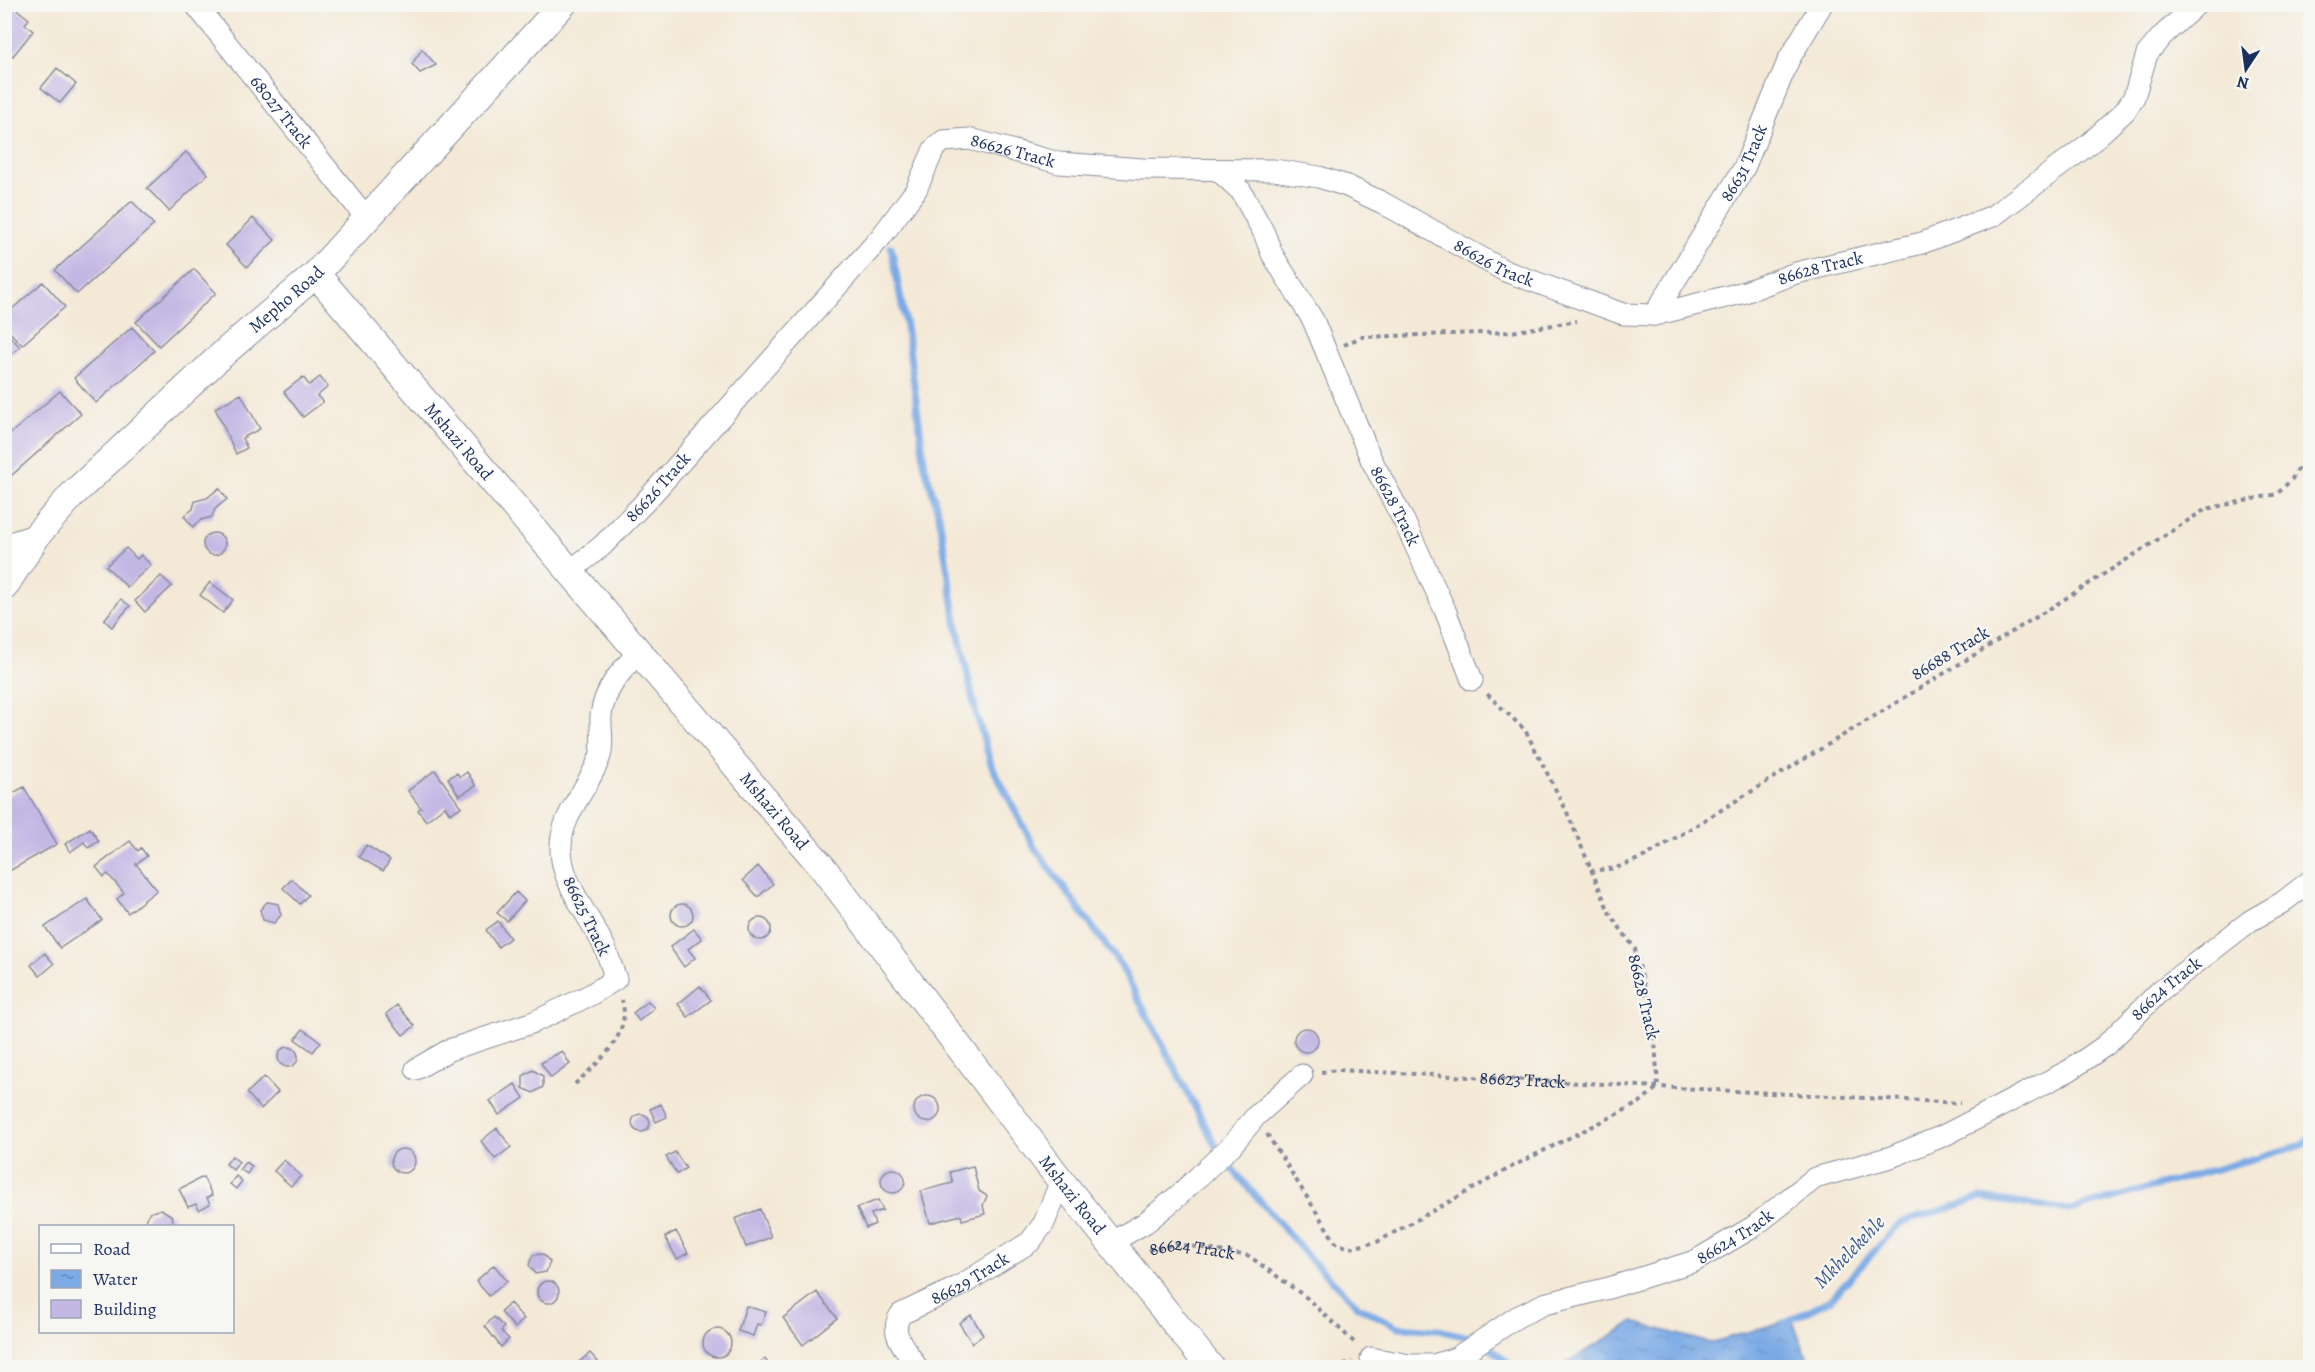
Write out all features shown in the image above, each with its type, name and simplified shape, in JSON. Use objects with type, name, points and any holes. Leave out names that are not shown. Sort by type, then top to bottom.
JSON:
[{"type":"street","name":"68027 Track","points":[[195,4],[368,220]]},
{"type":"street","name":"Mepho Road","points":[[4,587],[38,534],[73,494],[226,351],[316,274],[368,220],[562,4]]},
{"type":"street","name":"86631 Track","points":[[1654,315],[1744,168],[1789,59],[1822,4]]},
{"type":"street","name":"86628 Track","points":[[1623,314],[1654,315],[1745,292],[1796,273],[1922,243],[1993,216],[2089,144],[2125,111],[2134,97],[2147,54],[2162,36],[2197,4]]},
{"type":"street","name":"86626 Track","points":[[570,571],[602,546],[645,502],[881,237],[916,190],[934,149],[943,141],[970,139],[1059,163],[1220,172],[1274,170],[1319,177],[1347,186],[1505,271],[1623,314]]},
{"type":"street","name":"86628 Track","points":[[1220,172],[1240,191],[1252,209],[1272,254],[1313,320],[1371,459],[1445,610],[1472,680]]},
{"type":"street","name":"Mshazi Road","points":[[316,274],[822,868],[1061,1181],[1211,1368]]},
{"type":"street","points":[[4,545],[38,534]]},
{"type":"street","name":"86625 Track","points":[[416,1069],[449,1050],[534,1022],[590,995],[616,979],[605,949],[570,888],[562,862],[561,841],[566,820],[592,776],[601,753],[602,714],[607,694],[614,679],[638,653]]},
{"type":"street","name":"86624 Track","points":[[1371,1358],[1410,1365],[1434,1365],[1456,1358],[1517,1317],[1544,1304],[1609,1288],[1695,1261],[1753,1227],[1815,1178],[1891,1157],[1945,1134],[2070,1070],[2106,1046],[2161,990],[2250,921],[2283,903],[2310,881]]},
{"type":"street","points":[[1116,1249],[1233,1145],[1256,1116],[1302,1075]]},
{"type":"street","name":"86629 Track","points":[[917,1368],[895,1330],[901,1314],[960,1286],[1030,1242],[1044,1223],[1061,1181]]},
{"type":"path","points":[[1322,345],[1343,346],[1361,337],[1512,332],[1579,321]]},
{"type":"path","name":"86688 Track","points":[[1590,871],[1616,868],[1646,856],[2046,611],[2206,509],[2277,494],[2292,479],[2310,448]]},
{"type":"path","name":"86628 Track","points":[[1472,680],[1525,730],[1566,810],[1610,914],[1635,949],[1654,1025],[1658,1087]]},
{"type":"path","points":[[575,1084],[612,1046],[622,1029],[625,1009],[616,979]]},
{"type":"path","name":"86623 Track","points":[[1302,1075],[1339,1070],[2001,1105]]},
{"type":"path","points":[[1256,1116],[1336,1243],[1350,1248],[1377,1242],[1516,1164],[1639,1103],[1658,1087]]},
{"type":"path","name":"86624 Track","points":[[1116,1249],[1178,1244],[1249,1256],[1307,1298],[1371,1358]]},
{"type":"water","points":[[1792,1319],[1811,1367],[1560,1367],[1633,1322],[1710,1343]]},
{"type":"building","points":[[14,7],[29,19],[25,24],[33,31],[13,56],[4,49],[4,18]]},
{"type":"building","points":[[422,49],[436,65],[420,73],[412,64]]},
{"type":"building","points":[[57,68],[76,84],[60,103],[41,88]]},
{"type":"building","points":[[186,152],[208,174],[169,211],[147,188]]},
{"type":"building","points":[[132,201],[154,225],[77,294],[55,270]]},
{"type":"building","points":[[253,218],[275,240],[247,267],[226,245]]},
{"type":"building","points":[[194,269],[216,293],[159,346],[136,322]]},
{"type":"building","points":[[43,282],[65,307],[22,345],[4,326],[4,316]]},
{"type":"building","points":[[132,327],[154,351],[96,403],[74,378]]},
{"type":"building","points":[[4,330],[20,347],[4,360]]},
{"type":"building","points":[[303,377],[309,385],[320,377],[328,387],[317,396],[323,402],[303,417],[284,392]]},
{"type":"building","points":[[60,391],[81,414],[4,482],[4,439]]},
{"type":"building","points":[[241,394],[260,429],[242,438],[247,448],[236,454],[215,408]]},
{"type":"building","points":[[219,488],[227,499],[215,509],[212,517],[201,520],[193,527],[184,516],[193,509],[195,501],[207,498]]},
{"type":"building","points":[[210,533],[218,533],[225,540],[225,548],[218,555],[210,555],[203,548],[203,540]]},
{"type":"building","points":[[126,548],[137,559],[141,555],[151,565],[127,587],[106,566]]},
{"type":"building","points":[[161,576],[172,586],[145,612],[135,601]]},
{"type":"building","points":[[210,582],[233,600],[223,613],[200,595]]},
{"type":"building","points":[[121,599],[130,606],[112,627],[104,620]]},
{"type":"building","points":[[435,770],[461,807],[450,814],[445,806],[426,821],[418,810],[421,808],[408,791]]},
{"type":"building","points":[[467,772],[476,786],[459,796],[448,778],[457,773],[460,777]]},
{"type":"building","points":[[24,787],[57,844],[4,874],[4,798]]},
{"type":"building","points":[[90,828],[99,841],[88,848],[84,842],[70,852],[65,844]]},
{"type":"building","points":[[130,841],[138,851],[141,848],[147,856],[136,864],[157,890],[128,913],[117,899],[124,893],[108,874],[104,877],[96,867]]},
{"type":"building","points":[[366,845],[390,860],[383,871],[359,857]]},
{"type":"building","points":[[758,866],[773,884],[758,897],[743,880]]},
{"type":"building","points":[[292,879],[308,895],[300,904],[283,888]]},
{"type":"building","points":[[516,892],[525,901],[507,921],[497,913]]},
{"type":"building","points":[[87,899],[102,920],[60,948],[45,927]]},
{"type":"building","points":[[267,902],[278,904],[281,915],[274,923],[263,920],[260,910]]},
{"type":"building","points":[[682,904],[690,907],[693,915],[690,923],[682,926],[674,923],[671,915],[674,907]]},
{"type":"building","points":[[760,918],[768,921],[771,929],[768,937],[760,940],[752,937],[749,929],[752,921]]},
{"type":"building","points":[[498,921],[510,938],[498,947],[486,930]]},
{"type":"building","points":[[694,929],[702,939],[688,949],[695,958],[684,967],[670,947]]},
{"type":"building","points":[[45,953],[54,964],[40,976],[31,965]]},
{"type":"building","points":[[700,986],[711,1000],[688,1017],[678,1004]]},
{"type":"building","points":[[648,1001],[654,1008],[639,1021],[633,1013]]},
{"type":"building","points":[[397,1005],[415,1026],[403,1035],[386,1014]]},
{"type":"building","points":[[1306,1028],[1311,1029],[1317,1035],[1317,1045],[1311,1051],[1306,1052],[1301,1051],[1295,1045],[1294,1040],[1295,1035],[1301,1029]]},
{"type":"building","points":[[303,1029],[321,1042],[313,1052],[295,1039]]},
{"type":"building","points":[[284,1047],[292,1047],[298,1053],[298,1061],[292,1067],[284,1067],[278,1061],[278,1053]]},
{"type":"building","points":[[562,1051],[570,1064],[551,1078],[541,1063]]},
{"type":"building","points":[[533,1070],[543,1076],[543,1087],[533,1093],[523,1088],[523,1076]]},
{"type":"building","points":[[264,1077],[278,1092],[261,1109],[247,1093]]},
{"type":"building","points":[[515,1084],[524,1098],[499,1115],[490,1101]]},
{"type":"building","points":[[927,1096],[936,1100],[940,1109],[936,1118],[927,1122],[918,1118],[914,1109],[918,1100]]},
{"type":"building","points":[[661,1104],[667,1117],[656,1122],[650,1109]]},
{"type":"building","points":[[637,1114],[645,1114],[650,1119],[648,1130],[637,1132],[632,1127],[632,1119]]},
{"type":"building","points":[[497,1128],[511,1147],[495,1159],[481,1141]]},
{"type":"building","points":[[403,1149],[408,1150],[414,1156],[414,1166],[408,1172],[403,1173],[398,1172],[392,1166],[391,1161],[392,1156],[398,1150]]},
{"type":"building","points":[[675,1152],[686,1168],[677,1174],[666,1157]]},
{"type":"building","points":[[232,1156],[239,1162],[233,1170],[226,1164]]},
{"type":"building","points":[[284,1160],[301,1176],[291,1186],[274,1171]]},
{"type":"building","points":[[245,1162],[252,1166],[247,1174],[240,1169]]},
{"type":"building","points":[[973,1166],[979,1191],[987,1196],[983,1205],[985,1214],[962,1220],[961,1215],[930,1223],[921,1191],[953,1183],[950,1172]]},
{"type":"building","points":[[893,1169],[898,1170],[904,1176],[904,1186],[898,1192],[893,1193],[888,1192],[882,1186],[881,1181],[882,1176],[888,1170]]},
{"type":"building","points":[[236,1176],[242,1181],[236,1189],[230,1184]]},
{"type":"building","points":[[203,1177],[212,1195],[207,1198],[210,1204],[199,1210],[196,1204],[188,1207],[179,1189]]},
{"type":"building","points":[[878,1200],[883,1210],[871,1214],[875,1224],[866,1228],[857,1208]]},
{"type":"building","points":[[161,1209],[172,1216],[174,1225],[144,1225],[149,1213]]},
{"type":"building","points":[[760,1209],[771,1237],[746,1247],[735,1219]]},
{"type":"building","points":[[676,1231],[688,1253],[677,1259],[665,1237]]},
{"type":"building","points":[[543,1254],[550,1262],[546,1272],[535,1274],[529,1265],[533,1255]]},
{"type":"building","points":[[494,1265],[507,1281],[489,1296],[476,1281]]},
{"type":"building","points":[[548,1281],[556,1284],[559,1292],[556,1300],[548,1303],[540,1300],[537,1292],[540,1284]]},
{"type":"building","points":[[817,1292],[837,1318],[803,1345],[783,1318]]},
{"type":"building","points":[[510,1303],[524,1319],[515,1328],[501,1312]]},
{"type":"building","points":[[746,1306],[766,1312],[761,1325],[757,1324],[753,1336],[738,1331]]},
{"type":"building","points":[[971,1315],[983,1335],[972,1343],[959,1323]]},
{"type":"building","points":[[494,1317],[504,1327],[501,1331],[509,1339],[501,1347],[485,1326]]},
{"type":"building","points":[[717,1329],[727,1333],[731,1343],[727,1353],[717,1357],[707,1353],[703,1343],[707,1333]]},
{"type":"building","points":[[590,1353],[598,1362],[591,1368],[572,1368]]},
{"type":"building","points":[[765,1359],[771,1368],[752,1368]]},
{"type":"waterway","points":[[891,247],[906,326],[925,467],[939,515],[956,622],[976,713],[991,764],[1034,847],[1121,966],[1221,1156],[1312,1261],[1359,1307],[1398,1327],[1438,1330],[1482,1340],[1513,1368]]},
{"type":"waterway","name":"Mkhelekehle","points":[[1784,1323],[1830,1300],[1900,1223],[1981,1198],[2070,1210],[2302,1145],[2310,1137]]}]
